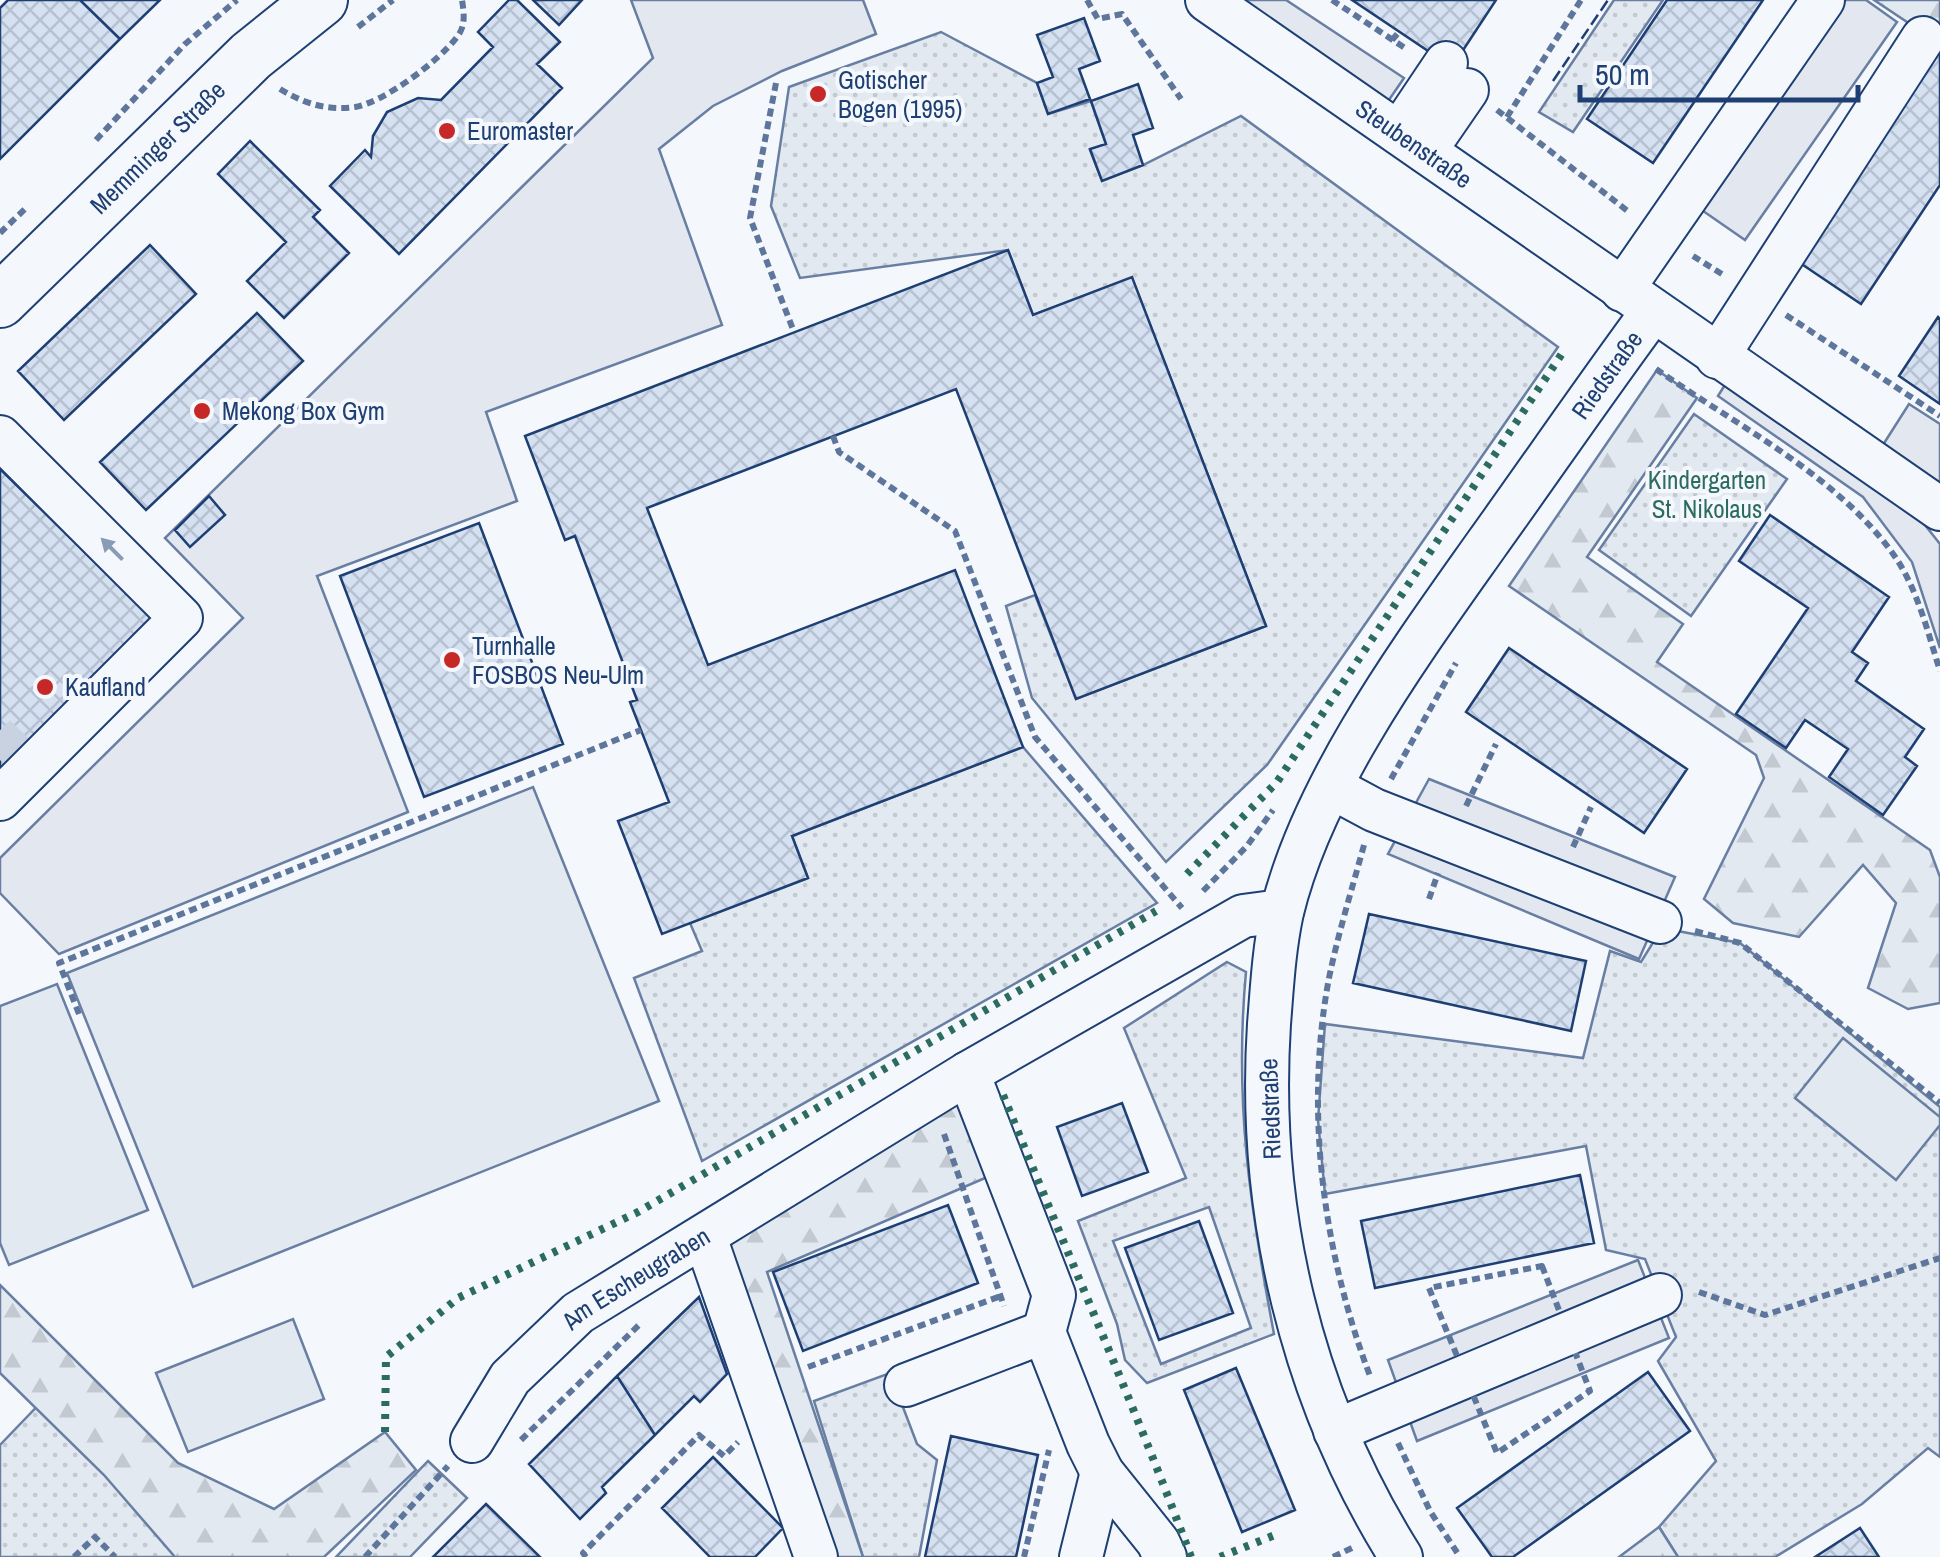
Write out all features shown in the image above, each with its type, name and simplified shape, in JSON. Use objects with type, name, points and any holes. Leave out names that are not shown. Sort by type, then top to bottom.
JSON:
[{"type":"main road","name":"Memminger Straße","points":[[0,301],[251,56],[322,0]]},
{"type":"street","name":"Steubenstraße","points":[[1207,0],[1940,509]]},
{"type":"street","points":[[1637,300],[1660,236],[1823,0]]},
{"type":"street","points":[[1717,357],[1923,38]]},
{"type":"street","points":[[1412,142],[1451,75]]},
{"type":"street","name":"Riedstraße","points":[[1401,1557],[1336,1432],[1310,1368],[1273,1202],[1268,1053],[1282,911],[1333,788],[1374,710],[1637,300]]},
{"type":"street","points":[[0,436],[180,618],[0,799]]},
{"type":"street","points":[[1333,788],[1374,810],[1660,922]]},
{"type":"street","name":"Am Escheugraben","points":[[472,1441],[510,1378],[578,1313],[968,1074],[1244,916],[1282,911]]},
{"type":"street","points":[[968,1074],[1054,1294],[1044,1332],[1102,1472],[1158,1542],[1164,1557]]},
{"type":"street","points":[[705,1237],[816,1557]]},
{"type":"street","points":[[1336,1432],[1660,1295]]},
{"type":"street","points":[[906,1385],[1044,1332]]},
{"type":"street","points":[[1081,1557],[1102,1472]]},
{"type":"path","points":[[93,143],[184,44],[237,0]]},
{"type":"path","points":[[278,88],[306,104],[352,107],[383,100],[458,37],[465,20],[462,0]]},
{"type":"path","points":[[1087,0],[1098,19],[1122,14],[1181,99]]},
{"type":"path","points":[[1332,0],[1451,75],[1660,236],[1940,416]]},
{"type":"path","points":[[1507,117],[1581,0]]},
{"type":"path","points":[[1392,40],[1399,32]]},
{"type":"path","points":[[776,82],[750,218],[794,332]]},
{"type":"path","points":[[0,233],[40,194]]},
{"type":"path","points":[[1646,385],[1657,370]]},
{"type":"path","points":[[834,436],[839,452],[955,531],[1035,737],[1177,902]]},
{"type":"path","points":[[1460,656],[1374,810],[1329,980],[1318,1120],[1330,1238],[1358,1346],[1383,1412],[1430,1511],[1460,1557]]},
{"type":"path","points":[[79,1014],[58,964],[641,730]]},
{"type":"path","points":[[1660,922],[1740,943],[1940,1103]]},
{"type":"path","points":[[1660,1295],[1686,1287],[1765,1315],[1940,1258]]},
{"type":"path","points":[[1429,1288],[1462,1379]]},
{"type":"path","points":[[808,1366],[1000,1296]]},
{"type":"path","points":[[583,1556],[699,1435],[724,1456],[766,1416]]},
{"type":"path","points":[[365,1557],[472,1441]]},
{"type":"path","points":[[74,1557],[94,1537],[115,1557]]},
{"type":"green space","points":[[1614,0],[1663,0],[1573,132],[1539,112]]},
{"type":"green space","points":[[1874,0],[1940,0],[1940,44]]},
{"type":"green space","points":[[941,32],[1037,83],[1048,114],[1091,101],[1106,144],[1090,150],[1102,181],[1241,116],[1558,347],[1267,765],[1166,862],[1032,698],[1006,606],[1035,595],[1076,699],[1266,626],[1132,278],[1033,315],[1008,250],[800,278],[771,206],[789,87]]},
{"type":"green space","points":[[1657,370],[1697,398],[1587,557],[1683,624],[1657,662],[1930,850],[1940,877],[1940,1003],[1908,1009],[1868,988],[1896,903],[1863,865],[1799,937],[1733,923],[1704,899],[1764,778],[1756,755],[1509,586]]},
{"type":"green space","name":"Kindergarten St. Nikolaus","points":[[1694,414],[1787,479],[1691,616],[1599,550]]},
{"type":"green space","points":[[1023,747],[1157,903],[702,1161],[634,978],[702,951],[690,923],[808,878],[792,836]]},
{"type":"green space","points":[[533,787],[659,1101],[193,1287],[67,973]]},
{"type":"green space","points":[[1662,928],[1740,943],[1940,1107],[1940,1457],[1928,1448],[1862,1504],[1775,1557],[1678,1557],[1659,1527],[1716,1461],[1658,1361],[1676,1337],[1645,1259],[1606,1250],[1586,1146],[1325,1194],[1318,1120],[1325,1024],[1583,1058],[1610,951],[1641,962]]},
{"type":"green space","points":[[1227,962],[1246,972],[1242,1065],[1246,1154],[1274,1334],[1147,1383],[1125,1360],[1117,1324],[1078,1221],[1186,1178],[1124,1028]],"holes":[[[1209,1207],[1251,1328],[1161,1364],[1113,1241]]]},
{"type":"green space","points":[[57,984],[148,1210],[9,1265],[0,1243],[0,1006]]},
{"type":"green space","points":[[1843,1038],[1940,1117],[1940,1125],[1896,1180],[1795,1098]]},
{"type":"green space","points":[[961,1099],[992,1175],[767,1272],[863,1557],[830,1557],[728,1243]]},
{"type":"green space","points":[[0,1285],[178,1463],[274,1509],[385,1432],[416,1470],[324,1557],[175,1557],[104,1475],[0,1373]]},
{"type":"green space","points":[[293,1319],[324,1399],[188,1452],[156,1373]]},
{"type":"green space","points":[[890,1373],[917,1444],[937,1460],[919,1557],[863,1557],[814,1401]]},
{"type":"green space","points":[[50,1393],[219,1557],[0,1557],[0,1445]]},
{"type":"green space","points":[[428,1461],[467,1498],[410,1557],[336,1557]]},
{"type":"green space","points":[[1659,1527],[1678,1557],[1619,1557]]},
{"type":"shaded area","points":[[631,0],[863,0],[876,34],[782,71],[713,106],[659,149],[722,325],[486,412],[517,501],[317,576],[408,812],[59,954],[0,893],[0,858],[243,618],[165,538],[653,58]]},
{"type":"shaded area","points":[[1218,0],[1286,0],[1404,78],[1382,110]]},
{"type":"shaded area","points":[[1835,0],[1866,0],[1897,22],[1745,240],[1693,204]]},
{"type":"shaded area","points":[[1733,372],[1886,476],[1940,544],[1940,648],[1912,562],[1863,497],[1718,396]]},
{"type":"shaded area","points":[[1909,404],[1940,424],[1940,502],[1874,459]]},
{"type":"shaded area","points":[[1429,779],[1675,877],[1639,959],[1388,854]]},
{"type":"shaded area","points":[[1638,1260],[1669,1338],[1417,1441],[1388,1360]]},
{"type":"building","points":[[8,0],[80,0],[120,39],[0,159],[0,8]]},
{"type":"building","points":[[80,0],[160,0],[120,39]]},
{"type":"building","name":"Euromaster","points":[[509,0],[517,0],[560,42],[537,64],[562,88],[399,254],[330,186],[365,150],[371,157],[373,136],[387,112],[418,98],[441,100],[493,47],[478,32]]},
{"type":"building","points":[[533,0],[582,0],[559,25]]},
{"type":"building","points":[[1352,0],[1496,0],[1452,67]]},
{"type":"building","points":[[1667,0],[1763,0],[1653,163],[1587,119]]},
{"type":"building","points":[[1084,18],[1100,61],[1079,69],[1090,99],[1048,114],[1037,83],[1053,77],[1037,35]]},
{"type":"building","points":[[1940,48],[1940,185],[1861,304],[1794,259]]},
{"type":"building","points":[[1138,84],[1153,128],[1133,135],[1143,165],[1102,181],[1090,149],[1106,144],[1091,101]]},
{"type":"building","points":[[250,141],[320,210],[313,217],[349,253],[284,318],[247,281],[286,242],[218,174]]},
{"type":"building","points":[[150,245],[196,294],[64,420],[18,371]]},
{"type":"building","points":[[1008,250],[1033,315],[1132,277],[1266,626],[1076,699],[956,389],[647,508],[708,665],[955,570],[1023,747],[792,836],[808,878],[662,934],[618,821],[669,802],[630,702],[637,700],[575,536],[565,540],[525,436]]},
{"type":"building","name":"Mekong Box Gym","points":[[257,313],[303,361],[146,510],[100,462]]},
{"type":"building","points":[[1940,319],[1940,404],[1899,376]]},
{"type":"building","name":"Kaufland","points":[[0,469],[155,621],[0,814]]},
{"type":"building","points":[[209,496],[225,515],[190,547],[175,530]]},
{"type":"building","name":"Kindergarten St. Nikolaus","points":[[1770,515],[1889,597],[1852,652],[1868,663],[1856,681],[1924,729],[1905,757],[1917,766],[1883,815],[1829,777],[1848,749],[1805,720],[1786,748],[1736,714],[1808,608],[1739,561]]},
{"type":"building","name":"Turnhalle FOSBOS Neu-Ulm","points":[[479,523],[563,744],[424,797],[340,576]]},
{"type":"building","points":[[1509,648],[1687,769],[1644,833],[1466,712]]},
{"type":"building","points":[[1369,914],[1586,961],[1571,1031],[1353,983]]},
{"type":"building","points":[[1122,1103],[1148,1172],[1082,1196],[1057,1127]]},
{"type":"building","points":[[1580,1175],[1594,1243],[1375,1288],[1361,1221]]},
{"type":"building","points":[[948,1205],[978,1283],[803,1351],[773,1272]]},
{"type":"building","points":[[1199,1221],[1233,1313],[1159,1340],[1125,1248]]},
{"type":"building","points":[[699,1297],[727,1374],[700,1402],[694,1396],[655,1435],[617,1376]]},
{"type":"building","points":[[1236,1368],[1295,1510],[1242,1532],[1184,1390]]},
{"type":"building","points":[[1648,1372],[1690,1431],[1513,1557],[1492,1557],[1457,1508]]},
{"type":"building","points":[[617,1376],[655,1435],[602,1487],[606,1493],[580,1519],[529,1464]]},
{"type":"building","points":[[951,1436],[1038,1455],[1016,1557],[925,1557]]},
{"type":"building","points":[[713,1457],[783,1528],[755,1557],[710,1557],[662,1508]]},
{"type":"building","points":[[486,1504],[540,1557],[433,1557]]},
{"type":"building","points":[[1860,1528],[1879,1557],[1815,1557]]},
{"type":"tunnel","points":[[0,760],[25,735]]},
{"type":"hedge","points":[[1187,874],[1277,782],[1563,352]]},
{"type":"hedge","points":[[385,1432],[386,1357],[458,1298],[638,1212],[1156,911]]},
{"type":"hedge","points":[[1003,1095],[1191,1557]]},
{"type":"hedge","points":[[1220,1557],[1280,1533]]},
{"type":"fence","points":[[1553,81],[1608,0]]},
{"type":"place","name":"Gotischer Bogen (1995)","points":[[818,94]]},
{"type":"place","name":"Euromaster","points":[[447,131]]},
{"type":"place","name":"Mekong Box Gym","points":[[202,411]]},
{"type":"place","name":"Turnhalle FOSBOS Neu-Ulm","points":[[452,660]]},
{"type":"place","name":"Kaufland","points":[[45,687]]}]
